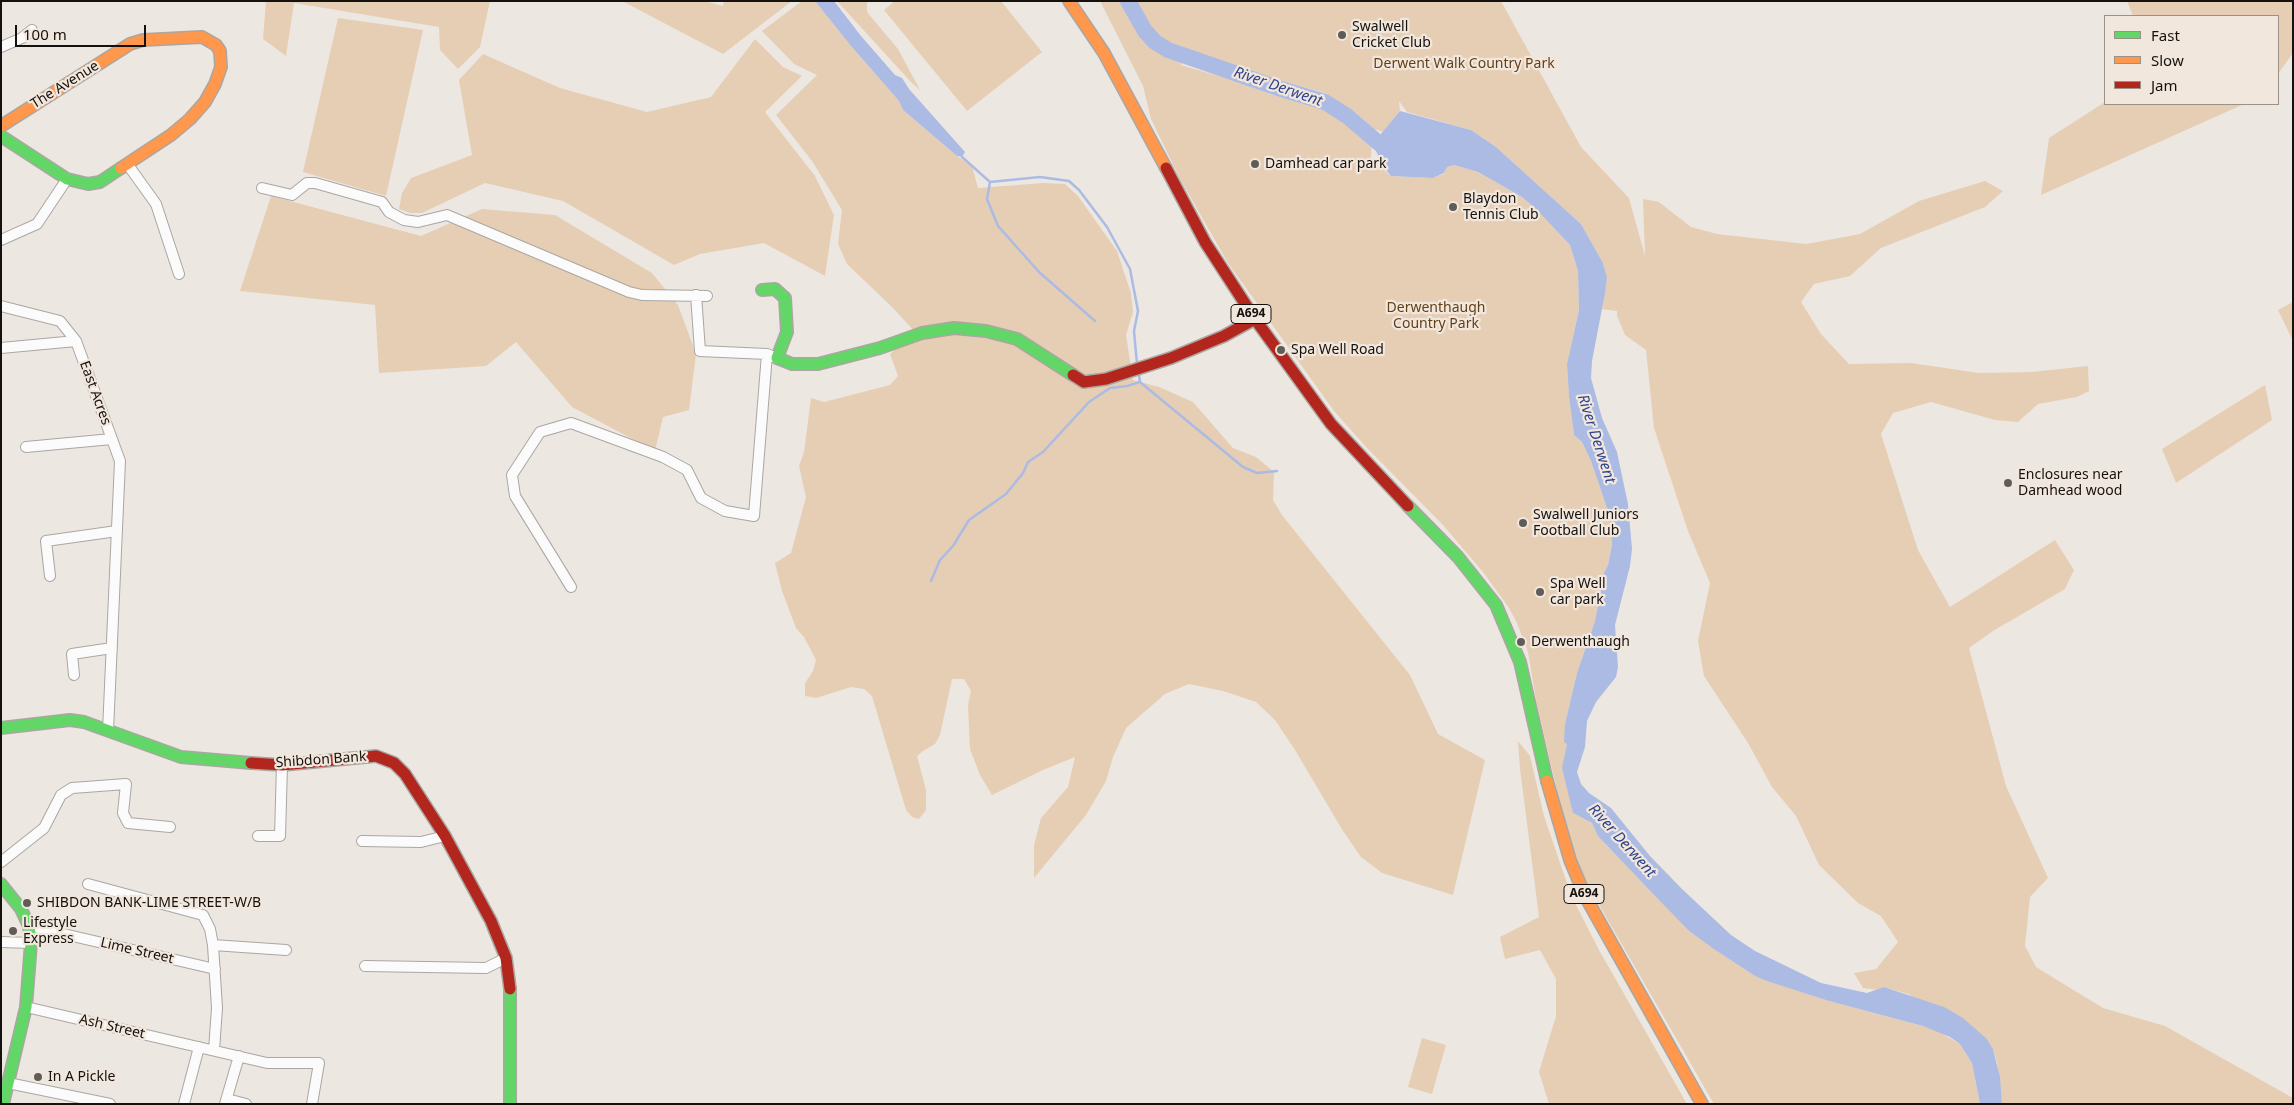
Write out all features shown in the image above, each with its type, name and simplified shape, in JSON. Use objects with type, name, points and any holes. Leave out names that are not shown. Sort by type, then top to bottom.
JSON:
[{"type":"street","name":"A694","points":[[1070,1],[1104,53],[1205,242],[1255,319],[1331,424],[1374,472],[1458,557],[1496,605],[1507,626],[1520,662],[1548,787],[1570,860],[1585,896],[1702,1104]]},
{"type":"street","points":[[1,47],[22,38],[32,30]]},
{"type":"street","name":"The Avenue","points":[[1,126],[130,44],[143,40],[202,37],[216,45],[222,58],[221,67],[215,84],[205,102],[171,136],[128,165]]},
{"type":"street","points":[[1,136],[67,179],[88,184],[100,182],[128,165],[156,204],[179,274]]},
{"type":"street","points":[[1,240],[36,224],[67,179]]},
{"type":"street","points":[[262,188],[292,195],[308,183],[315,183],[382,202],[389,212],[404,220],[418,222],[447,215],[628,292],[642,295],[707,296]]},
{"type":"street","points":[[571,587],[515,496],[512,475],[540,432],[571,423],[662,457],[686,470],[701,498],[725,511],[754,516],[772,356],[787,332],[785,298],[775,290],[762,290]]},
{"type":"street","points":[[696,295],[700,351],[772,356],[792,364],[818,364],[880,348],[922,333],[954,328],[986,331],[1018,339],[1084,382],[1120,375],[1151,364],[1224,336],[1255,319]]},
{"type":"street","name":"East Acres","points":[[1,306],[60,321],[76,341],[120,461],[108,730]]},
{"type":"street","points":[[1,348],[76,341]]},
{"type":"street","points":[[26,447],[112,439]]},
{"type":"street","points":[[50,576],[46,541],[117,532]]},
{"type":"street","points":[[74,675],[72,654],[112,648]]},
{"type":"street","name":"Shibdon Bank","points":[[1,728],[70,720],[84,722],[181,757],[222,762],[282,765],[376,756],[394,763],[405,774],[445,836],[492,921],[506,958],[510,990],[510,1104]]},
{"type":"street","points":[[258,836],[280,836],[282,765]]},
{"type":"street","points":[[1,862],[44,828],[61,796],[72,788],[126,784],[123,813],[128,823],[170,827]]},
{"type":"street","points":[[362,841],[421,842],[445,836]]},
{"type":"street","points":[[1,884],[21,909],[30,926],[31,943],[26,1007],[3,1104]]},
{"type":"street","points":[[88,884],[203,915],[210,929],[215,969],[217,1008],[214,1050]]},
{"type":"street","name":"Lime Street","points":[[30,926],[215,969]]},
{"type":"street","points":[[1,942],[31,943]]},
{"type":"street","points":[[213,945],[286,950]]},
{"type":"street","points":[[365,966],[486,968],[506,958]]},
{"type":"street","name":"Ash Street","points":[[26,1007],[267,1063],[319,1063],[312,1104]]},
{"type":"street","points":[[184,1104],[199,1047]]},
{"type":"street","points":[[239,1056],[226,1101],[246,1104]]},
{"type":"street","points":[[8,1082],[110,1104]]},
{"type":"green space","points":[[266,1],[490,1],[480,47],[458,69],[440,50],[439,27],[294,3],[286,56],[263,39]]},
{"type":"green space","points":[[622,1],[705,1],[723,6],[724,1],[792,1],[723,54]]},
{"type":"green space","points":[[802,1],[815,1],[899,101],[903,110],[957,156],[972,166],[978,188],[1043,183],[1065,184],[1078,196],[1117,251],[1131,293],[1133,312],[1126,335],[1133,380],[1159,387],[1193,402],[1233,448],[1256,457],[1274,472],[1273,500],[1282,515],[1410,675],[1438,734],[1485,760],[1453,895],[1382,873],[1361,857],[1275,720],[1256,702],[1223,691],[1189,684],[1165,694],[1126,728],[1113,757],[1106,781],[1086,815],[1034,878],[1034,845],[1041,818],[1068,787],[1075,757],[1043,770],[992,795],[980,775],[970,749],[968,705],[971,691],[964,679],[952,679],[940,735],[935,744],[917,756],[926,790],[926,810],[919,819],[912,817],[906,810],[872,696],[864,689],[851,687],[816,698],[805,696],[805,683],[813,671],[816,660],[804,637],[796,628],[782,591],[775,563],[791,553],[806,497],[799,466],[804,452],[811,398],[824,402],[890,385],[898,376],[890,354],[914,331],[847,264],[838,244],[842,210],[812,161],[776,115],[817,75],[794,64],[762,31]]},
{"type":"green space","points":[[837,1],[867,1],[867,12],[898,49],[920,90],[910,81]]},
{"type":"green space","points":[[895,1],[1001,1],[1042,52],[967,111],[884,10]]},
{"type":"green space","points":[[1100,1],[1501,1],[1581,147],[1629,198],[1645,256],[1643,199],[1659,202],[1691,227],[1717,234],[1806,244],[1860,234],[1919,201],[1985,181],[2003,191],[1985,207],[1881,248],[1850,276],[1814,284],[1801,302],[1821,334],[1849,364],[1911,363],[1979,373],[2032,372],[2088,366],[2089,391],[2077,397],[2038,404],[2018,422],[1995,420],[1931,402],[1893,413],[1881,434],[1918,550],[1950,607],[2055,540],[2074,570],[2065,589],[1993,631],[1969,648],[2006,786],[2048,878],[2030,897],[2025,946],[2036,967],[2103,1008],[2165,1026],[2293,1098],[2293,1104],[2002,1104],[1997,1062],[1993,1049],[1987,1039],[1908,994],[1884,987],[1879,990],[1863,988],[1854,973],[1876,969],[1898,942],[1881,916],[1858,903],[1819,865],[1796,816],[1772,787],[1748,743],[1704,676],[1698,641],[1710,583],[1688,531],[1654,428],[1646,350],[1625,335],[1617,316],[1617,311],[1602,309],[1607,277],[1603,263],[1581,224],[1496,147],[1471,130],[1407,112],[1399,101],[1400,111],[1383,132],[1374,129],[1357,114],[1325,93],[1241,69],[1186,49],[1181,65],[1236,81],[1273,95],[1321,106],[1358,127],[1372,137],[1371,158],[1391,176],[1433,178],[1444,174],[1447,167],[1454,165],[1478,172],[1522,197],[1570,245],[1578,271],[1579,310],[1567,364],[1574,435],[1582,442],[1591,461],[1609,514],[1612,545],[1608,565],[1604,573],[1595,621],[1577,673],[1565,724],[1567,744],[1565,757],[1573,813],[1592,823],[1598,836],[1689,931],[1755,976],[1829,1001],[1936,1030],[1960,1044],[1972,1063],[1980,1104],[1714,1104],[1587,884],[1566,830],[1536,700],[1528,652],[1509,608],[1483,572],[1443,525],[1367,448],[1334,411],[1228,263],[1180,179],[1151,119],[1143,86]]},
{"type":"green space","points":[[2127,1],[2293,1],[2293,53],[2279,73],[2279,15],[2133,15]]},
{"type":"green space","points":[[338,18],[423,30],[386,196],[303,172]]},
{"type":"green space","points":[[755,39],[783,67],[802,76],[765,112],[815,176],[834,215],[825,276],[764,243],[700,254],[674,265],[563,201],[485,183],[422,213],[410,213],[399,209],[402,193],[411,178],[472,155],[459,80],[483,54],[560,88],[647,112],[711,97]]},
{"type":"green space","points":[[2104,103],[2104,105],[2242,105],[2041,195],[2049,138]]},
{"type":"green space","points":[[271,196],[421,236],[482,209],[555,215],[652,273],[678,305],[696,354],[689,410],[663,417],[655,451],[572,407],[516,342],[486,366],[379,373],[375,305],[240,291]]},
{"type":"green space","points":[[2293,302],[2293,341],[2278,310]]},
{"type":"green space","points":[[2265,385],[2272,420],[2176,483],[2162,449]]},
{"type":"green space","points":[[1518,741],[1530,756],[1544,816],[1571,895],[1599,950],[1687,1104],[1549,1104],[1539,1072],[1556,1016],[1556,979],[1540,950],[1505,959],[1500,937],[1539,917]]},
{"type":"green space","points":[[1422,1038],[1446,1045],[1432,1094],[1408,1087]]},
{"type":"water","points":[[815,1],[834,1],[861,36],[895,75],[902,78],[909,89],[965,152],[962,157],[957,156],[903,110],[899,101]]},
{"type":"water","points":[[1400,111],[1471,130],[1496,147],[1581,224],[1603,263],[1607,277],[1592,361],[1591,378],[1602,418],[1617,452],[1628,504],[1632,549],[1630,566],[1615,625],[1618,667],[1616,677],[1596,702],[1587,721],[1585,747],[1577,772],[1581,784],[1589,793],[1611,808],[1650,856],[1681,888],[1731,935],[1755,951],[1821,983],[1867,993],[1884,987],[1944,1007],[1963,1018],[1987,1039],[1993,1049],[2000,1077],[2002,1104],[1980,1104],[1972,1063],[1960,1044],[1950,1037],[1923,1026],[1829,1001],[1767,981],[1755,976],[1714,949],[1689,931],[1657,898],[1598,836],[1592,823],[1573,813],[1562,768],[1567,744],[1564,742],[1565,724],[1577,673],[1595,621],[1604,573],[1608,565],[1612,545],[1609,514],[1591,461],[1582,442],[1574,435],[1569,396],[1567,364],[1579,310],[1578,271],[1570,245],[1536,209],[1522,197],[1478,172],[1454,165],[1447,167],[1444,173],[1433,178],[1391,176],[1381,164],[1374,136],[1380,135]]},
{"type":"waterway","name":"River Derwent","points":[[1128,1],[1145,31],[1155,42],[1168,50],[1325,102],[1347,116],[1381,145],[1393,147]]},
{"type":"waterway","points":[[962,157],[990,182],[1040,177],[1069,181],[1079,190],[1107,227],[1130,269],[1138,311],[1134,331],[1137,364]]},
{"type":"waterway","points":[[990,182],[987,199],[998,226],[1039,272],[1095,321]]},
{"type":"waterway","points":[[1139,375],[1140,382],[1243,467],[1257,473],[1277,471]]},
{"type":"waterway","points":[[931,581],[940,560],[953,546],[969,520],[1006,494],[1023,473],[1028,462],[1043,452],[1089,402],[1110,388],[1140,382]]},
{"type":"traffic: fast","points":[[1,136],[67,179],[88,184],[100,182],[121,168]]},
{"type":"traffic: fast","points":[[762,290],[775,289],[785,298],[787,332],[777,358],[792,364],[818,364],[880,348],[922,333],[954,328],[986,331],[1017,339],[1073,375]]},
{"type":"traffic: fast","points":[[1408,506],[1458,557],[1496,605],[1520,662],[1547,781]]},
{"type":"traffic: fast","points":[[1,728],[70,720],[84,722],[181,757],[251,763]]},
{"type":"traffic: fast","points":[[1,884],[21,909],[29,926],[31,943],[26,1007],[3,1104]]},
{"type":"traffic: fast","points":[[510,989],[510,1104]]},
{"type":"traffic: slow","points":[[1069,1],[1104,53],[1166,168]]},
{"type":"traffic: slow","points":[[1,126],[130,44],[143,40],[202,37],[216,45],[220,51],[221,67],[215,84],[205,102],[190,119],[171,135],[121,168]]},
{"type":"traffic: slow","points":[[1547,781],[1570,860],[1585,896],[1702,1104]]},
{"type":"traffic: jam","points":[[1166,168],[1205,242],[1255,319],[1331,424],[1408,506]]},
{"type":"traffic: jam","points":[[1073,375],[1084,382],[1106,379],[1171,358],[1224,336],[1255,319]]},
{"type":"traffic: jam","points":[[251,763],[282,765],[376,756],[394,763],[405,774],[445,836],[491,921],[506,958],[510,989]]},
{"type":"place","name":"Swalwell Cricket Club","points":[[1342,35]]},
{"type":"place","name":"Damhead car park","points":[[1255,164]]},
{"type":"place","name":"Blaydon Tennis Club","points":[[1453,207]]},
{"type":"place","name":"Spa Well Road","points":[[1281,350]]},
{"type":"place","name":"Enclosures near Damhead wood","points":[[2008,483]]},
{"type":"place","name":"Swalwell Juniors Football Club","points":[[1523,523]]},
{"type":"place","name":"Spa Well car park","points":[[1540,592]]},
{"type":"place","name":"Derwenthaugh","points":[[1521,642]]},
{"type":"place","name":"SHIBDON BANK-LIME STREET-W/B","points":[[27,903]]},
{"type":"place","name":"Lifestyle Express","points":[[13,931]]},
{"type":"place","name":"In A Pickle","points":[[38,1077]]},
{"type":"park label","name":"Derwent Walk Country Park","points":[[1464,64]]},
{"type":"park label","name":"Derwenthaugh Country Park","points":[[1436,316]]}]
